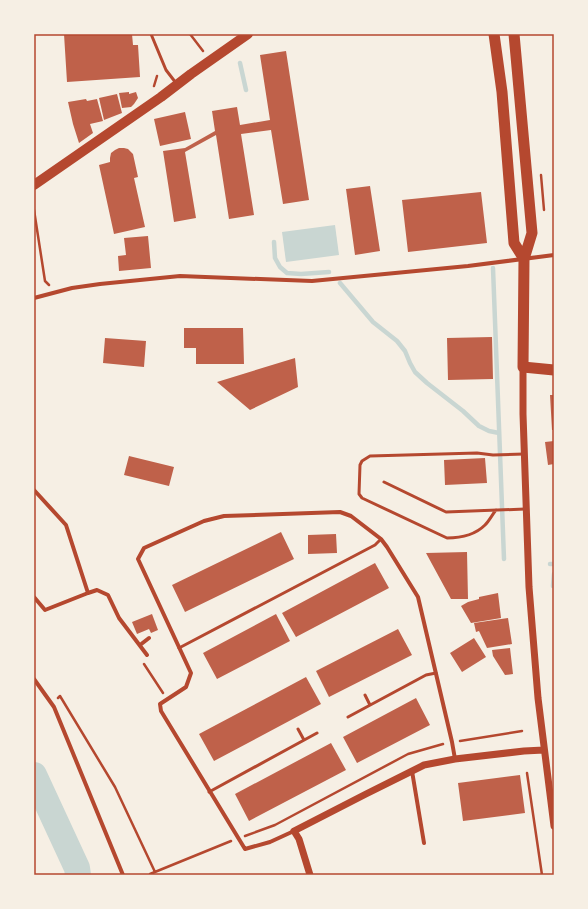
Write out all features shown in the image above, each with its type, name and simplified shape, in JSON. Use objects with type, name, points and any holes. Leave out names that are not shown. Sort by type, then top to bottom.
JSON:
[{"type":"highway","points":[[494,34],[502,92],[514,243],[524,259]]},
{"type":"highway","points":[[514,34],[532,234],[524,259],[523,367],[554,370]]},
{"type":"main road","points":[[34,185],[248,34]]},
{"type":"street","points":[[34,298],[72,288],[180,276],[312,281],[468,266],[554,255]]},
{"type":"street","points":[[523,367],[522,400],[529,587],[538,698],[554,826]]},
{"type":"street","points":[[34,490],[66,525],[88,592]]},
{"type":"street","points":[[456,759],[418,597],[381,539],[351,516],[340,512],[224,516],[204,521],[144,548],[138,559],[191,673],[186,688],[160,704],[161,711],[245,849],[270,842],[294,831],[424,765],[456,759],[544,750]]},
{"type":"street","points":[[34,597],[45,610],[88,592],[97,590],[108,595],[119,618],[148,655]]},
{"type":"street","points":[[140,646],[149,638]]},
{"type":"street","points":[[34,679],[54,707],[123,875]]},
{"type":"street","points":[[412,770],[424,843]]},
{"type":"street","points":[[294,831],[299,839],[310,875]]},
{"type":"lane","points":[[151,34],[166,70],[177,85]]},
{"type":"lane","points":[[498,510],[478,531],[458,538],[447,538],[362,498],[359,494],[360,465],[362,461],[370,456],[477,453],[498,455],[525,454]]},
{"type":"lane","points":[[384,482],[446,512],[527,509]]},
{"type":"lane","points":[[179,648],[375,545],[381,539]]},
{"type":"lane","points":[[348,717],[426,675],[436,673]]},
{"type":"lane","points":[[365,695],[370,705]]},
{"type":"lane","points":[[298,729],[304,740]]},
{"type":"lane","points":[[209,792],[316,733]]},
{"type":"path","points":[[190,34],[205,52]]},
{"type":"path","points":[[154,87],[156,76]]},
{"type":"path","points":[[542,175],[543,202]]},
{"type":"path","points":[[34,210],[45,282],[56,292]]},
{"type":"path","points":[[148,655],[141,660],[168,700]]},
{"type":"path","points":[[51,703],[60,696],[115,787],[155,872]]},
{"type":"path","points":[[150,875],[274,825],[408,754],[452,742],[522,731]]},
{"type":"path","points":[[527,773],[542,875]]},
{"type":"shaded area","points":[[335,225],[339,255],[286,262],[282,232]]},
{"type":"building","points":[[64,34],[132,34],[133,45],[138,45],[140,77],[67,82]]},
{"type":"building","points":[[286,51],[309,200],[283,204],[271,130],[241,134],[254,215],[229,219],[216,135],[185,152],[196,218],[174,222],[163,151],[185,148],[215,131],[212,111],[237,107],[240,125],[270,120],[260,55]]},
{"type":"building","points":[[129,92],[129,94],[136,92],[138,98],[131,107],[122,108],[119,93]]},
{"type":"building","points":[[117,94],[122,113],[104,120],[99,98]]},
{"type":"building","points":[[86,99],[87,101],[97,99],[103,121],[90,124],[93,133],[79,143],[68,102]]},
{"type":"building","points":[[185,112],[191,139],[160,146],[154,119]]},
{"type":"building","points":[[119,148],[128,149],[133,154],[138,177],[134,178],[145,227],[114,234],[99,165],[110,162],[111,153]]},
{"type":"building","points":[[370,186],[380,251],[355,255],[346,189]]},
{"type":"building","points":[[481,192],[487,243],[408,252],[402,200]]},
{"type":"building","points":[[148,236],[151,268],[119,271],[118,256],[126,255],[124,238]]},
{"type":"building","points":[[184,328],[243,328],[244,364],[196,364],[196,348],[184,348]]},
{"type":"building","points":[[492,337],[493,379],[448,380],[447,338]]},
{"type":"building","points":[[105,338],[146,341],[144,367],[103,363]]},
{"type":"building","points":[[295,358],[298,387],[250,410],[217,382]]},
{"type":"building","points":[[550,395],[554,395],[554,430],[552,430]]},
{"type":"building","points":[[554,441],[554,464],[548,465],[545,442]]},
{"type":"building","points":[[129,456],[174,467],[169,486],[124,475]]},
{"type":"building","points":[[485,458],[487,483],[445,485],[444,460]]},
{"type":"building","points":[[281,532],[294,559],[185,612],[172,585]]},
{"type":"building","points":[[336,534],[337,553],[308,554],[308,535]]},
{"type":"building","points":[[467,552],[468,599],[451,599],[426,553]]},
{"type":"building","points":[[375,563],[389,588],[296,637],[282,613]]},
{"type":"building","points":[[498,593],[501,618],[471,623],[461,606],[479,599],[479,597]]},
{"type":"building","points":[[152,614],[158,630],[151,633],[149,629],[137,634],[132,622]]},
{"type":"building","points":[[276,614],[290,641],[217,679],[203,653]]},
{"type":"building","points":[[508,618],[512,644],[487,648],[479,631],[476,632],[474,623]]},
{"type":"building","points":[[398,629],[412,655],[329,697],[316,671]]},
{"type":"building","points":[[474,638],[486,657],[462,672],[450,653]]},
{"type":"building","points":[[510,648],[513,674],[505,675],[493,656],[492,650]]},
{"type":"building","points":[[306,677],[321,704],[214,761],[199,734]]},
{"type":"building","points":[[416,698],[430,725],[357,763],[343,737]]},
{"type":"building","points":[[331,743],[346,770],[249,821],[235,794]]},
{"type":"building","points":[[520,775],[525,813],[463,821],[458,783]]},
{"type":"waterway","points":[[240,63],[246,90]]},
{"type":"waterway","points":[[274,242],[275,258],[280,267],[287,273],[301,274],[329,272]]},
{"type":"waterway","points":[[493,268],[504,559]]},
{"type":"waterway","points":[[340,283],[373,322],[397,341],[405,351],[415,372],[479,426],[489,431],[499,433]]},
{"type":"waterway","points":[[553,586],[554,574]]},
{"type":"waterway","points":[[34,775],[77,868],[78,875]]}]
